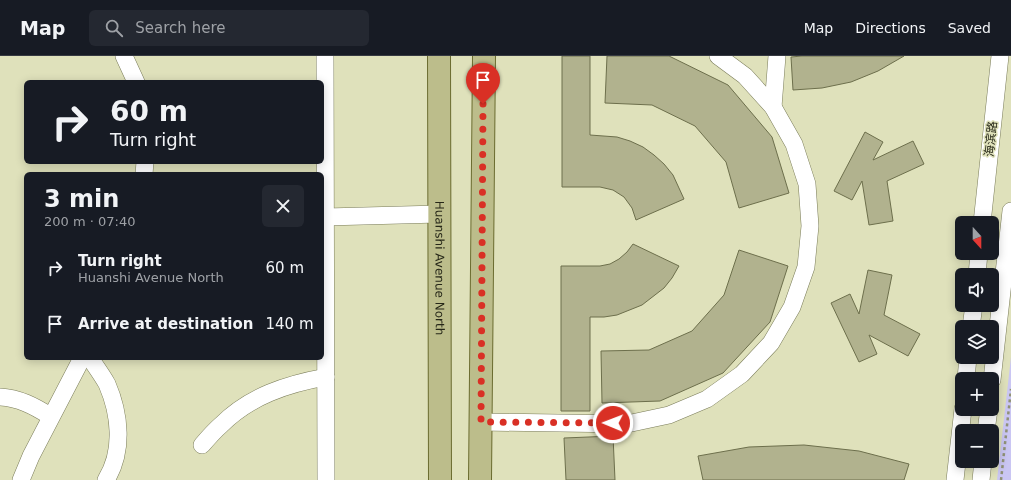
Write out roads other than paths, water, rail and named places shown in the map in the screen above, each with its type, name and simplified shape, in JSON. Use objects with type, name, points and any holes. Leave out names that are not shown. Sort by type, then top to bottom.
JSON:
[{"type":"main road","name":"Huanshi Avenue North","points":[[439,56],[440,480]]},
{"type":"main road","points":[[480,480],[484,56]]},
{"type":"street","points":[[124,56],[135,80]]},
{"type":"street","points":[[326,56],[324,117],[326,217],[324,249],[326,480]]},
{"type":"street","points":[[481,422],[627,424],[669,415],[707,399],[742,374],[770,343],[792,307],[806,267],[810,226],[806,184],[794,144],[773,107],[745,76],[718,56]]},
{"type":"street","points":[[773,107],[777,56]]},
{"type":"street","name":"海滨路","points":[[983,216],[1000,56]]},
{"type":"street","points":[[993,372],[1011,211]]},
{"type":"street","points":[[326,217],[439,214]]},
{"type":"street","points":[[21,480],[30,456],[81,360]]},
{"type":"street","points":[[91,360],[106,384],[115,406],[119,431],[116,455],[106,480]]},
{"type":"street","points":[[202,445],[222,424],[244,406],[270,392],[297,382],[326,377]]},
{"type":"street","points":[[0,397],[10,398],[31,404],[50,416]]},
{"type":"street","points":[[955,480],[962,416]]},
{"type":"street","points":[[981,480],[982,468]]}]
